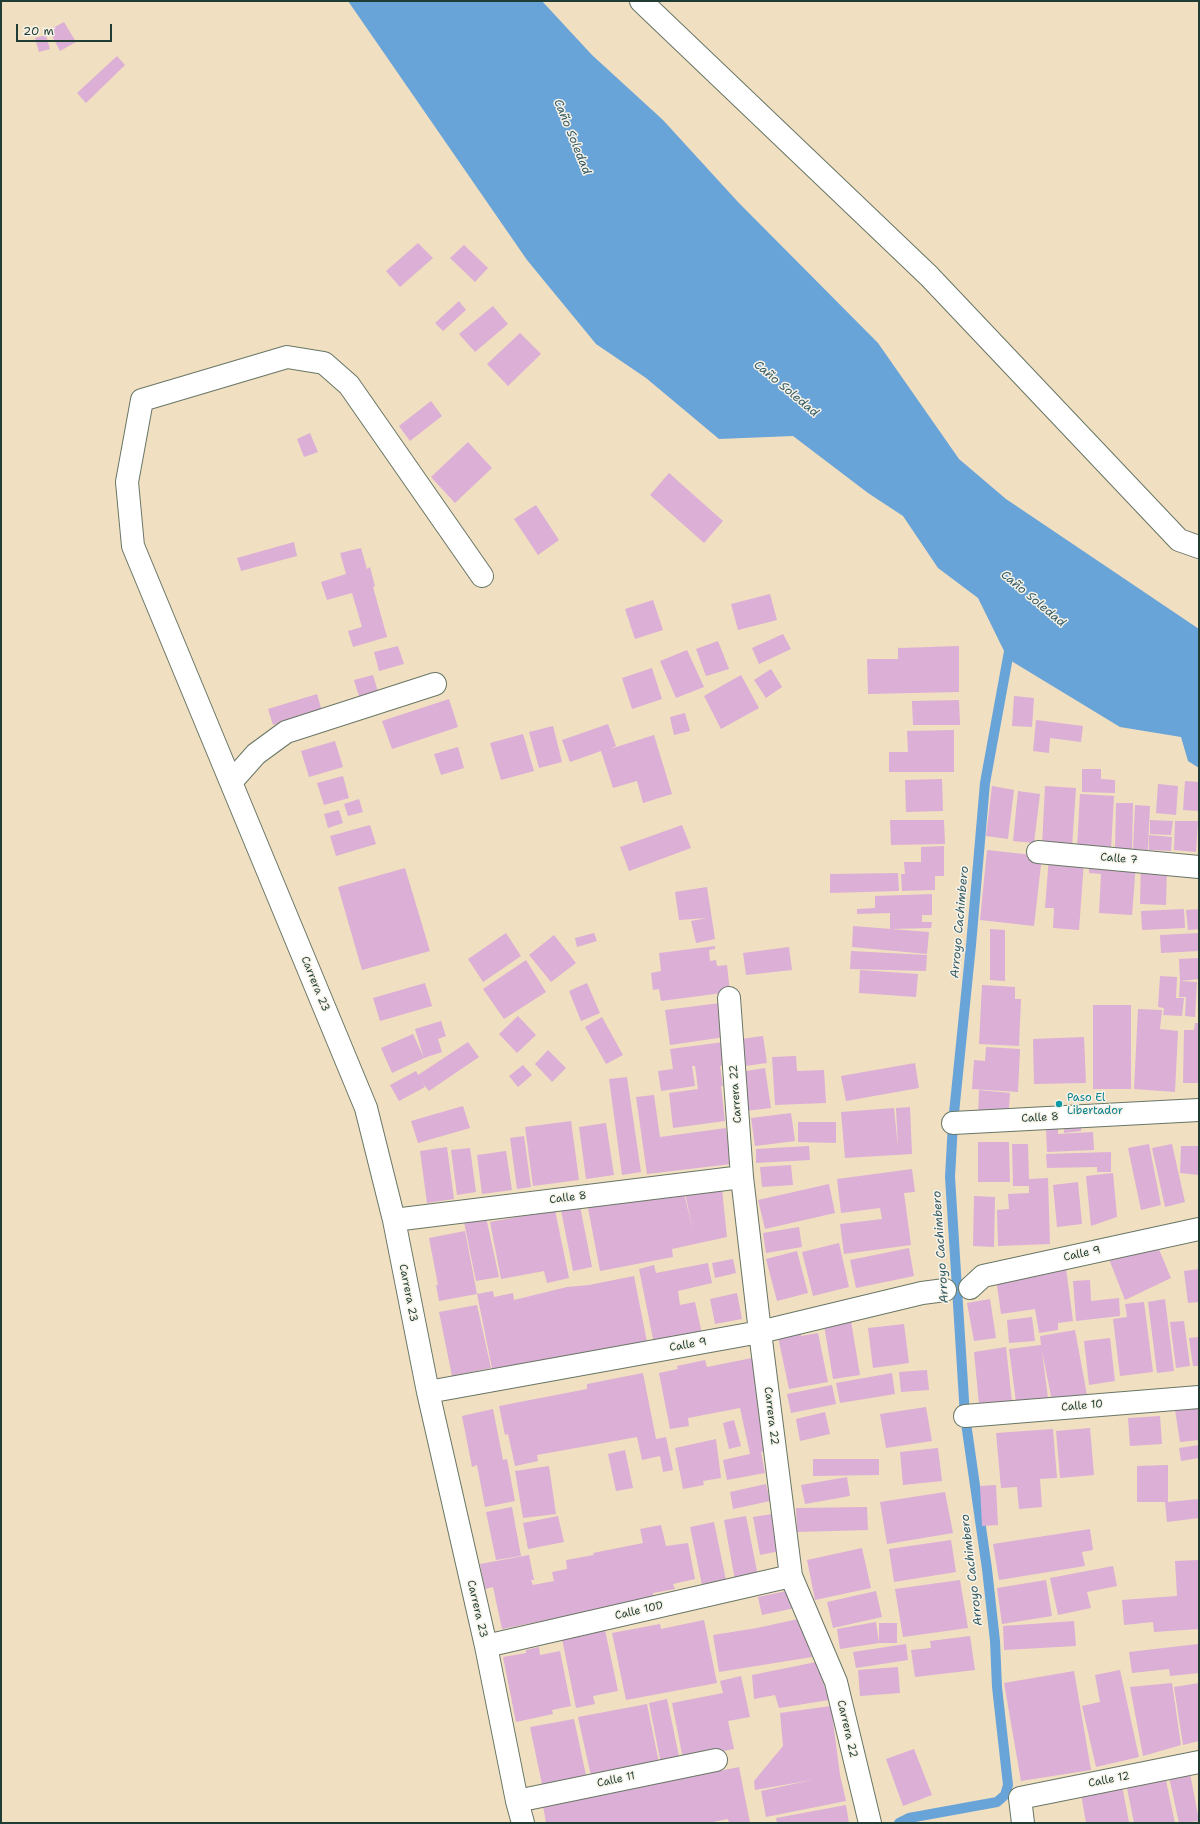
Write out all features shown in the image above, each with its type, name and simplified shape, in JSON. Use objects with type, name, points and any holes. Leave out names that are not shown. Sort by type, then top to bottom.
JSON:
[{"type":"street","points":[[641,1],[929,276],[1179,540],[1199,547]]},
{"type":"street","name":"Carrera 23","points":[[482,576],[349,385],[324,364],[287,357],[142,400],[127,482],[133,546],[232,781],[366,1108],[394,1220],[428,1392],[486,1646],[517,1801],[523,1823]]},
{"type":"street","points":[[232,781],[256,754],[286,732],[436,684]]},
{"type":"street","name":"Calle 7","points":[[1038,852],[1199,867]]},
{"type":"street","name":"Carrera 22","points":[[729,998],[742,1177],[760,1332],[792,1576],[836,1682],[870,1823]]},
{"type":"street","name":"Calle 8","points":[[953,1123],[1199,1110]]},
{"type":"street","name":"Calle 8","points":[[394,1220],[742,1177]]},
{"type":"street","name":"Calle 9","points":[[970,1288],[983,1276],[1199,1229]]},
{"type":"street","name":"Calle 9","points":[[428,1392],[760,1332],[922,1292],[945,1290]]},
{"type":"street","name":"Calle 10","points":[[965,1416],[1199,1396]]},
{"type":"street","name":"Calle 10D","points":[[486,1646],[792,1576]]},
{"type":"street","name":"Calle 11","points":[[517,1801],[716,1760]]},
{"type":"street","name":"Calle 12","points":[[1023,1823],[1020,1798],[1199,1762]]},
{"type":"water","name":"Caño Soledad","points":[[348,1],[542,1],[592,55],[663,120],[738,202],[878,343],[959,459],[1006,499],[1199,629],[1199,768],[1188,761],[1181,737],[1120,727],[1008,659],[978,598],[938,568],[903,516],[868,493],[793,436],[719,439],[646,378],[596,344],[527,260]]},
{"type":"building","points":[[64,22],[76,42],[60,51],[49,30]]},
{"type":"building","points":[[46,35],[50,49],[39,52],[35,38]]},
{"type":"building","points":[[117,56],[125,65],[86,103],[77,93]]},
{"type":"building","points":[[418,243],[433,258],[400,287],[386,271]]},
{"type":"building","points":[[464,245],[488,268],[475,282],[450,258]]},
{"type":"building","points":[[459,301],[466,310],[443,331],[435,323]]},
{"type":"building","points":[[493,306],[508,324],[475,352],[459,334]]},
{"type":"building","points":[[520,333],[541,354],[508,386],[487,364]]},
{"type":"building","points":[[431,401],[442,416],[410,441],[399,426]]},
{"type":"building","points":[[310,433],[318,452],[304,457],[297,439]]},
{"type":"building","points":[[468,442],[492,468],[455,503],[431,477]]},
{"type":"building","points":[[669,473],[723,521],[704,543],[650,495]]},
{"type":"building","points":[[536,505],[559,540],[538,555],[514,519]]},
{"type":"building","points":[[294,542],[297,556],[241,571],[237,558]]},
{"type":"building","points":[[361,548],[367,569],[370,567],[375,586],[373,587],[387,637],[353,647],[348,631],[362,627],[352,593],[327,600],[321,582],[346,574],[340,553]]},
{"type":"building","points":[[770,594],[777,620],[738,630],[731,604]]},
{"type":"building","points":[[653,600],[663,630],[635,639],[625,609]]},
{"type":"building","points":[[783,634],[791,649],[759,664],[752,648]]},
{"type":"building","points":[[718,641],[729,669],[706,676],[696,649]]},
{"type":"building","points":[[398,646],[404,664],[379,671],[374,652]]},
{"type":"building","points":[[959,646],[959,692],[868,694],[867,659],[898,659],[898,648]]},
{"type":"building","points":[[687,650],[704,687],[676,698],[660,661]]},
{"type":"building","points":[[652,668],[662,699],[632,709],[622,678]]},
{"type":"building","points":[[771,669],[782,687],[766,698],[754,680]]},
{"type":"building","points":[[373,675],[379,695],[360,700],[354,680]]},
{"type":"building","points":[[741,675],[759,708],[721,729],[704,696]]},
{"type":"building","points":[[317,694],[322,711],[273,725],[268,709]]},
{"type":"building","points":[[1014,696],[1034,698],[1032,727],[1012,726]]},
{"type":"building","points":[[449,699],[458,727],[392,749],[382,721]]},
{"type":"building","points":[[959,700],[960,725],[913,725],[912,701]]},
{"type":"building","points":[[685,713],[690,731],[674,735],[670,717]]},
{"type":"building","points":[[1036,720],[1083,726],[1081,742],[1050,738],[1049,753],[1033,751]]},
{"type":"building","points":[[608,724],[616,746],[610,749],[654,735],[672,794],[643,803],[637,781],[613,788],[601,751],[570,762],[562,740]]},
{"type":"building","points":[[553,726],[562,762],[539,768],[529,732]]},
{"type":"building","points":[[954,730],[954,772],[889,772],[889,752],[908,752],[907,731]]},
{"type":"building","points":[[523,734],[534,771],[501,780],[490,743]]},
{"type":"building","points":[[335,741],[343,767],[309,777],[301,751]]},
{"type":"building","points":[[458,747],[464,768],[441,775],[434,754]]},
{"type":"building","points":[[1082,769],[1101,769],[1101,779],[1115,780],[1115,793],[1082,792]]},
{"type":"building","points":[[343,776],[349,798],[324,805],[317,783]]},
{"type":"building","points":[[942,779],[943,811],[906,812],[905,780]]},
{"type":"building","points":[[1185,781],[1199,782],[1199,811],[1183,810]]},
{"type":"building","points":[[1158,784],[1178,786],[1176,815],[1156,813]]},
{"type":"building","points":[[992,786],[1014,790],[1008,839],[986,836]]},
{"type":"building","points":[[1045,786],[1076,788],[1072,847],[1042,846]]},
{"type":"building","points":[[1018,791],[1040,794],[1034,843],[1013,841]]},
{"type":"building","points":[[1080,794],[1114,796],[1111,850],[1077,848]]},
{"type":"building","points":[[359,799],[363,812],[348,816],[344,804]]},
{"type":"building","points":[[1116,803],[1133,803],[1132,849],[1115,849]]},
{"type":"building","points":[[1135,805],[1150,806],[1148,850],[1133,849]]},
{"type":"building","points":[[339,810],[343,823],[328,828],[324,814]]},
{"type":"building","points":[[890,820],[944,820],[945,844],[891,845]]},
{"type":"building","points":[[1150,820],[1173,821],[1171,835],[1150,834]]},
{"type":"building","points":[[1175,821],[1198,821],[1196,852],[1174,850]]},
{"type":"building","points":[[370,825],[376,844],[336,856],[330,836]]},
{"type":"building","points":[[682,825],[691,848],[629,871],[620,847]]},
{"type":"building","points":[[1149,835],[1172,837],[1171,851],[1149,850]]},
{"type":"building","points":[[944,846],[944,876],[935,876],[935,890],[902,891],[901,874],[905,874],[904,862],[921,862],[921,847]]},
{"type":"building","points":[[987,850],[1042,856],[1034,926],[980,920]]},
{"type":"building","points":[[1049,857],[1084,861],[1079,930],[1053,928],[1054,908],[1045,908]]},
{"type":"building","points":[[1089,860],[1136,863],[1132,915],[1099,913],[1101,874],[1089,873]]},
{"type":"building","points":[[1141,864],[1167,865],[1166,905],[1140,904]]},
{"type":"building","points":[[405,868],[430,951],[362,970],[338,887]]},
{"type":"building","points":[[898,873],[899,891],[830,893],[830,874]]},
{"type":"building","points":[[707,887],[715,939],[696,943],[691,921],[707,918],[679,920],[675,892]]},
{"type":"building","points":[[932,894],[932,915],[922,915],[922,922],[932,922],[931,928],[890,929],[890,913],[857,914],[857,909],[875,908],[875,896]]},
{"type":"building","points":[[1184,909],[1185,928],[1142,930],[1141,911]]},
{"type":"building","points":[[1199,909],[1199,929],[1188,930],[1186,910]]},
{"type":"building","points":[[853,926],[929,932],[927,954],[852,947]]},
{"type":"building","points":[[990,929],[1005,930],[1005,981],[990,980]]},
{"type":"building","points":[[506,933],[521,956],[483,982],[468,959]]},
{"type":"building","points":[[594,933],[597,941],[577,947],[575,938]]},
{"type":"building","points":[[1199,933],[1199,951],[1161,953],[1160,935]]},
{"type":"building","points":[[554,935],[576,963],[551,982],[529,955]]},
{"type":"building","points":[[715,946],[715,949],[709,950],[710,961],[716,960],[717,966],[727,965],[730,992],[661,1001],[659,989],[653,990],[651,973],[661,971],[659,953]]},
{"type":"building","points":[[789,947],[792,970],[746,975],[743,953]]},
{"type":"building","points":[[851,951],[927,955],[926,971],[850,969]]},
{"type":"building","points":[[1199,958],[1199,979],[1180,981],[1179,959]]},
{"type":"building","points":[[526,960],[546,992],[504,1019],[483,989]]},
{"type":"building","points":[[860,970],[918,974],[916,997],[859,993]]},
{"type":"building","points":[[1160,976],[1177,977],[1176,998],[1184,998],[1182,1016],[1163,1015],[1164,1008],[1158,1007]]},
{"type":"building","points":[[1180,981],[1197,982],[1195,1017],[1185,1016],[1186,997],[1179,997]]},
{"type":"building","points":[[425,983],[432,1006],[380,1021],[373,998]]},
{"type":"building","points":[[587,983],[600,1013],[581,1021],[569,991]]},
{"type":"building","points":[[982,985],[1015,987],[1015,999],[1021,999],[1019,1046],[979,1044]]},
{"type":"building","points":[[720,1003],[725,1037],[670,1045],[665,1010]]},
{"type":"building","points":[[1093,1005],[1131,1005],[1131,1089],[1093,1089]]},
{"type":"building","points":[[1138,1009],[1162,1010],[1160,1029],[1178,1031],[1175,1092],[1134,1089]]},
{"type":"building","points":[[518,1016],[536,1035],[517,1053],[499,1034]]},
{"type":"building","points":[[602,1017],[623,1055],[606,1064],[585,1027]]},
{"type":"building","points":[[441,1021],[446,1036],[438,1039],[442,1052],[424,1058],[415,1029]]},
{"type":"building","points":[[1195,1023],[1199,1023],[1199,1083],[1183,1083],[1184,1030],[1194,1030]]},
{"type":"building","points":[[413,1034],[424,1058],[392,1073],[381,1048]]},
{"type":"building","points":[[763,1036],[767,1063],[745,1066],[741,1039]]},
{"type":"building","points":[[1084,1037],[1086,1083],[1034,1084],[1033,1039]]},
{"type":"building","points":[[468,1042],[479,1057],[429,1091],[422,1082],[425,1087],[399,1101],[390,1085],[416,1071],[418,1075]]},
{"type":"building","points":[[724,1042],[727,1065],[720,1066],[725,1121],[673,1128],[669,1093],[698,1089],[695,1066],[692,1066],[695,1086],[661,1091],[658,1071],[673,1069],[670,1049]]},
{"type":"building","points":[[986,1047],[1020,1049],[1018,1092],[972,1089],[974,1060],[985,1061]]},
{"type":"building","points":[[548,1050],[566,1068],[552,1082],[535,1064]]},
{"type":"building","points":[[796,1056],[797,1071],[824,1070],[826,1103],[775,1105],[772,1057]]},
{"type":"building","points":[[915,1063],[919,1088],[846,1101],[841,1076]]},
{"type":"building","points":[[523,1065],[532,1075],[518,1087],[509,1076]]},
{"type":"building","points":[[765,1068],[771,1108],[745,1111],[740,1072]]},
{"type":"building","points":[[627,1077],[641,1172],[622,1175],[609,1079]]},
{"type":"building","points":[[979,1090],[1010,1093],[1008,1120],[978,1116]]},
{"type":"building","points":[[654,1095],[660,1137],[726,1128],[731,1164],[647,1174],[636,1097]]},
{"type":"building","points":[[463,1106],[470,1128],[418,1143],[411,1121]]},
{"type":"building","points":[[910,1107],[912,1154],[845,1158],[841,1112],[894,1108],[898,1148],[896,1108]]},
{"type":"building","points":[[791,1113],[795,1141],[755,1146],[751,1118]]},
{"type":"building","points":[[571,1121],[579,1180],[533,1186],[525,1127]]},
{"type":"building","points":[[798,1122],[836,1122],[836,1143],[798,1142]]},
{"type":"building","points":[[606,1123],[614,1175],[586,1179],[579,1127]]},
{"type":"building","points":[[1081,1126],[1081,1131],[1064,1133],[1064,1127]]},
{"type":"building","points":[[1058,1127],[1058,1134],[1093,1132],[1094,1150],[1047,1152],[1046,1128]]},
{"type":"building","points":[[524,1136],[531,1187],[517,1189],[510,1138]]},
{"type":"building","points":[[978,1142],[1009,1142],[1010,1182],[978,1182]]},
{"type":"building","points":[[1012,1144],[1028,1144],[1029,1179],[1048,1178],[1050,1244],[998,1246],[997,1210],[1009,1209],[1008,1194],[1029,1193],[1029,1186],[1013,1186]]},
{"type":"building","points":[[1149,1144],[1161,1205],[1141,1210],[1128,1148]]},
{"type":"building","points":[[1172,1144],[1185,1202],[1165,1207],[1152,1148]]},
{"type":"building","points":[[809,1146],[810,1160],[756,1163],[756,1149]]},
{"type":"building","points":[[1181,1146],[1199,1146],[1199,1175],[1180,1173]]},
{"type":"building","points":[[447,1147],[454,1199],[427,1203],[420,1151]]},
{"type":"building","points":[[470,1148],[476,1192],[457,1195],[451,1150]]},
{"type":"building","points":[[506,1151],[512,1190],[482,1194],[477,1155]]},
{"type":"building","points":[[1111,1152],[1111,1172],[1097,1172],[1097,1167],[1047,1168],[1046,1154]]},
{"type":"building","points":[[791,1165],[793,1185],[762,1187],[760,1167]]},
{"type":"building","points":[[912,1169],[915,1192],[904,1193],[911,1245],[844,1254],[840,1224],[882,1219],[880,1208],[841,1213],[837,1179]]},
{"type":"building","points":[[1113,1173],[1117,1217],[1091,1226],[1086,1176]]},
{"type":"building","points":[[1078,1182],[1082,1224],[1057,1227],[1053,1185]]},
{"type":"building","points":[[829,1184],[835,1213],[765,1229],[758,1200]]},
{"type":"building","points":[[683,1189],[693,1231],[685,1193],[722,1189],[727,1237],[672,1249],[673,1257],[600,1271],[587,1203]]},
{"type":"building","points":[[974,1196],[995,1197],[994,1247],[973,1246]]},
{"type":"building","points":[[580,1206],[592,1267],[573,1271],[561,1210]]},
{"type":"building","points":[[555,1210],[569,1278],[547,1283],[544,1271],[501,1279],[490,1222]]},
{"type":"building","points":[[486,1217],[499,1277],[476,1281],[464,1222]]},
{"type":"building","points":[[799,1227],[802,1247],[766,1253],[763,1233]]},
{"type":"building","points":[[465,1231],[477,1294],[439,1301],[436,1285],[438,1285],[429,1238]]},
{"type":"building","points":[[839,1243],[849,1287],[813,1296],[802,1252]]},
{"type":"building","points":[[1158,1247],[1171,1278],[1125,1300],[1109,1259]]},
{"type":"building","points":[[909,1248],[914,1276],[856,1288],[850,1260]]},
{"type":"building","points":[[797,1251],[808,1293],[777,1301],[766,1259]]},
{"type":"building","points":[[733,1259],[736,1273],[715,1278],[712,1263]]},
{"type":"building","points":[[708,1263],[712,1283],[678,1291],[680,1305],[695,1302],[702,1334],[654,1344],[639,1269],[654,1265],[656,1273]]},
{"type":"building","points":[[1066,1268],[1073,1321],[1058,1323],[1058,1330],[1039,1333],[1035,1309],[1001,1314],[996,1278]]},
{"type":"building","points":[[1199,1269],[1199,1302],[1188,1303],[1184,1271]]},
{"type":"building","points":[[634,1276],[647,1342],[621,1346],[493,1373],[477,1294],[493,1291],[494,1297],[513,1293],[514,1300],[567,1287],[589,1285]]},
{"type":"building","points":[[1090,1280],[1091,1301],[1119,1298],[1120,1316],[1076,1321],[1073,1281]]},
{"type":"building","points":[[737,1293],[742,1319],[715,1324],[710,1299]]},
{"type":"building","points":[[990,1299],[996,1338],[974,1341],[967,1303]]},
{"type":"building","points":[[1165,1299],[1174,1371],[1157,1373],[1148,1302]]},
{"type":"building","points":[[1144,1302],[1153,1372],[1120,1376],[1113,1319],[1127,1317],[1125,1304]]},
{"type":"building","points":[[477,1305],[491,1368],[452,1376],[439,1312]]},
{"type":"building","points":[[1032,1317],[1035,1341],[1009,1343],[1007,1320]]},
{"type":"building","points":[[851,1321],[860,1375],[833,1379],[824,1325]]},
{"type":"building","points":[[1184,1321],[1190,1366],[1176,1368],[1170,1322]]},
{"type":"building","points":[[904,1324],[909,1363],[873,1368],[868,1328]]},
{"type":"building","points":[[1075,1330],[1087,1395],[1052,1401],[1042,1351],[1048,1398],[1016,1402],[1009,1349],[1041,1345],[1040,1336]]},
{"type":"building","points":[[801,1332],[801,1336],[818,1333],[828,1382],[789,1389],[778,1337]]},
{"type":"building","points":[[1199,1337],[1199,1366],[1193,1366],[1189,1338]]},
{"type":"building","points":[[1110,1338],[1115,1381],[1089,1385],[1084,1341]]},
{"type":"building","points":[[1006,1347],[1012,1401],[979,1404],[974,1352]]},
{"type":"building","points":[[752,1358],[764,1418],[760,1419],[766,1451],[761,1452],[765,1473],[727,1480],[723,1460],[750,1454],[740,1408],[688,1418],[689,1426],[670,1429],[659,1373],[678,1369],[677,1366],[705,1360],[707,1367]]},
{"type":"building","points":[[927,1370],[929,1390],[901,1392],[899,1372]]},
{"type":"building","points":[[643,1373],[656,1439],[666,1437],[673,1470],[663,1472],[660,1456],[642,1460],[637,1437],[537,1455],[538,1461],[515,1466],[508,1434],[505,1435],[499,1406],[587,1389],[587,1384]]},
{"type":"building","points":[[892,1373],[895,1394],[840,1403],[836,1383]]},
{"type":"building","points":[[832,1385],[836,1404],[791,1413],[787,1394]]},
{"type":"building","points":[[926,1407],[932,1441],[886,1448],[880,1414]]},
{"type":"building","points":[[1199,1407],[1199,1440],[1180,1442],[1175,1410]]},
{"type":"building","points":[[493,1409],[503,1460],[507,1459],[515,1501],[485,1507],[477,1465],[472,1467],[462,1416]]},
{"type":"building","points":[[825,1412],[830,1434],[800,1441],[796,1419]]},
{"type":"building","points":[[1160,1416],[1162,1444],[1130,1446],[1128,1418]]},
{"type":"building","points":[[734,1420],[741,1446],[729,1449],[723,1423]]},
{"type":"building","points":[[1090,1428],[1094,1475],[1060,1478],[1056,1431]]},
{"type":"building","points":[[1053,1429],[1057,1478],[1040,1479],[1042,1507],[1019,1509],[1017,1487],[1001,1488],[996,1433]]},
{"type":"building","points":[[716,1439],[721,1478],[703,1481],[704,1485],[683,1489],[675,1448]]},
{"type":"building","points":[[1199,1445],[1199,1458],[1181,1461],[1179,1448]]},
{"type":"building","points":[[938,1448],[942,1481],[903,1485],[900,1452]]},
{"type":"building","points":[[625,1450],[633,1488],[616,1491],[608,1454]]},
{"type":"building","points":[[813,1459],[879,1459],[879,1475],[813,1476]]},
{"type":"building","points":[[1168,1465],[1168,1502],[1199,1499],[1199,1518],[1167,1522],[1165,1502],[1137,1502],[1137,1466]]},
{"type":"building","points":[[549,1466],[556,1514],[523,1518],[515,1471]]},
{"type":"building","points":[[847,1477],[850,1496],[805,1504],[801,1485]]},
{"type":"building","points":[[766,1484],[770,1501],[733,1509],[730,1492]]},
{"type":"building","points":[[996,1485],[998,1525],[982,1526],[980,1486]]},
{"type":"building","points":[[945,1492],[953,1533],[887,1544],[880,1502]]},
{"type":"building","points":[[512,1507],[521,1556],[496,1560],[486,1512]]},
{"type":"building","points":[[867,1507],[868,1530],[797,1532],[796,1508]]},
{"type":"building","points":[[772,1514],[780,1551],[760,1555],[753,1517]]},
{"type":"building","points":[[558,1516],[564,1542],[528,1549],[523,1523]]},
{"type":"building","points":[[746,1516],[758,1576],[735,1580],[724,1520]]},
{"type":"building","points":[[714,1522],[727,1585],[703,1590],[690,1527]]},
{"type":"building","points":[[661,1525],[666,1546],[688,1543],[695,1579],[673,1584],[675,1589],[653,1593],[654,1599],[502,1629],[493,1587],[485,1589],[480,1564],[529,1555],[534,1580],[531,1580],[533,1585],[554,1581],[552,1572],[567,1569],[566,1560],[643,1543],[640,1529]]},
{"type":"building","points":[[1090,1529],[1093,1550],[1082,1552],[1085,1566],[999,1580],[993,1544]]},
{"type":"building","points":[[951,1540],[956,1572],[894,1582],[889,1549]]},
{"type":"building","points":[[862,1548],[871,1588],[815,1600],[807,1560]]},
{"type":"building","points":[[1199,1560],[1199,1629],[1154,1632],[1153,1622],[1124,1625],[1122,1600],[1177,1596],[1175,1561]]},
{"type":"building","points":[[1113,1566],[1117,1586],[1087,1592],[1091,1608],[1058,1615],[1050,1578]]},
{"type":"building","points":[[960,1580],[968,1628],[903,1637],[895,1589]]},
{"type":"building","points":[[1046,1580],[1052,1616],[1002,1624],[997,1588]]},
{"type":"building","points":[[791,1590],[795,1608],[762,1615],[758,1597]]},
{"type":"building","points":[[876,1591],[882,1617],[833,1628],[827,1602]]},
{"type":"building","points":[[798,1619],[812,1657],[719,1672],[713,1635],[757,1628]]},
{"type":"building","points":[[704,1620],[717,1683],[626,1700],[612,1633],[660,1624],[661,1629]]},
{"type":"building","points":[[1074,1621],[1076,1646],[1004,1650],[1003,1626]]},
{"type":"building","points":[[876,1622],[879,1643],[840,1649],[837,1629]]},
{"type":"building","points":[[879,1623],[897,1623],[897,1643],[879,1643]]},
{"type":"building","points":[[605,1630],[618,1691],[593,1696],[595,1704],[576,1708],[562,1639]]},
{"type":"building","points":[[970,1636],[975,1670],[915,1677],[911,1650],[931,1648],[930,1641]]},
{"type":"building","points":[[906,1644],[908,1660],[856,1668],[853,1652]]},
{"type":"building","points":[[1198,1644],[1199,1673],[1170,1676],[1169,1669],[1132,1673],[1129,1652]]},
{"type":"building","points":[[539,1647],[540,1655],[560,1651],[571,1706],[552,1710],[553,1714],[516,1722],[503,1657],[526,1653],[526,1650]]},
{"type":"building","points":[[816,1662],[829,1700],[779,1708],[775,1695],[754,1699],[752,1675]]},
{"type":"building","points":[[898,1667],[900,1693],[860,1696],[858,1670]]},
{"type":"building","points":[[1120,1670],[1139,1757],[1096,1767],[1082,1706],[1100,1702],[1095,1675]]},
{"type":"building","points":[[1074,1671],[1091,1770],[1021,1781],[1004,1683]]},
{"type":"building","points":[[741,1676],[750,1717],[728,1721],[734,1749],[683,1759],[672,1703],[723,1693],[720,1681]]},
{"type":"building","points":[[1172,1683],[1181,1745],[1143,1756],[1130,1687]]},
{"type":"building","points":[[1199,1683],[1199,1741],[1183,1745],[1174,1687]]},
{"type":"building","points":[[667,1699],[680,1761],[661,1764],[649,1703]]},
{"type":"building","points":[[647,1704],[659,1763],[591,1776],[578,1717]]},
{"type":"building","points":[[831,1706],[840,1775],[846,1801],[766,1817],[761,1791],[812,1780],[755,1790],[754,1781],[783,1746],[780,1713]]},
{"type":"building","points":[[574,1719],[587,1780],[543,1789],[530,1727]]},
{"type":"building","points":[[914,1749],[932,1795],[903,1806],[886,1759]]},
{"type":"building","points":[[739,1767],[750,1823],[729,1823],[728,1819],[708,1823],[546,1823],[543,1806]]},
{"type":"building","points":[[1190,1773],[1199,1821],[1179,1823],[1169,1777]]},
{"type":"building","points":[[1165,1776],[1175,1823],[1134,1823],[1126,1783]]},
{"type":"building","points":[[1122,1786],[1129,1822],[1086,1823],[1081,1794]]},
{"type":"building","points":[[846,1805],[849,1823],[777,1823],[776,1818]]},
{"type":"waterway","name":"Arroyo Cachimbero","points":[[899,1823],[909,1818],[997,1802],[1005,1795],[1008,1785],[997,1687],[995,1641],[987,1569],[965,1416],[950,1177],[953,1123],[971,945],[985,783],[1010,646]]},
{"type":"place","name":"Paso El Libertador","points":[[1059,1104]]}]
